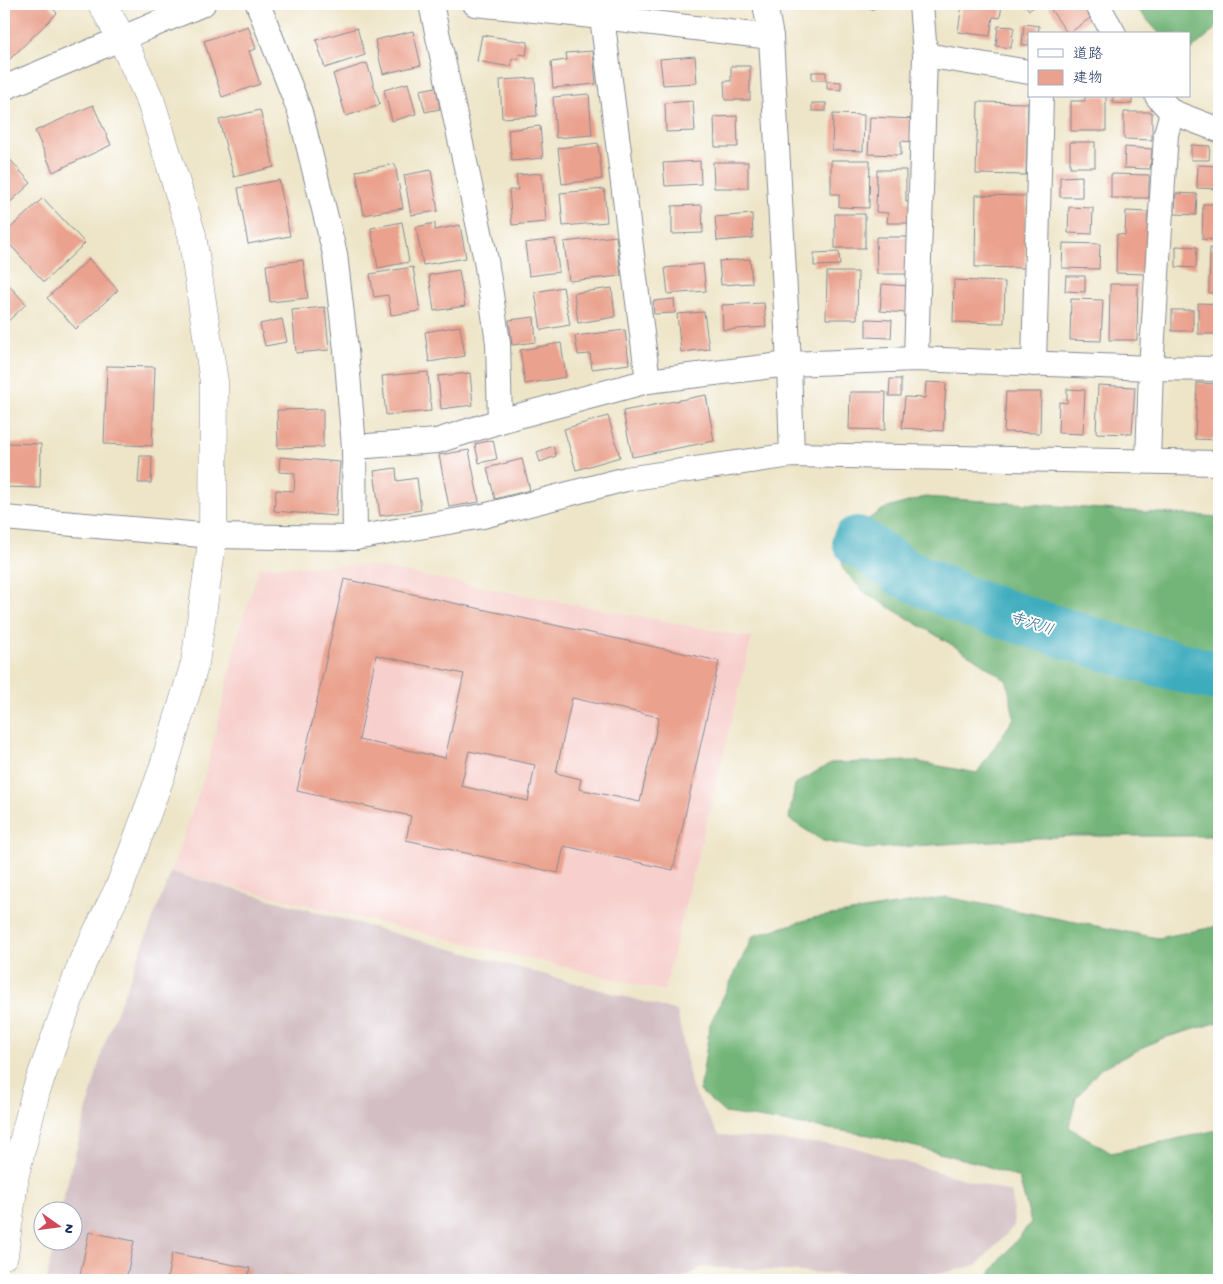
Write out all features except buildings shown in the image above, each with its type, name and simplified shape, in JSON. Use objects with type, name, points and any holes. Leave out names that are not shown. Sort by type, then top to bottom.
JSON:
[{"type":"street","points":[[4,1255],[15,1174],[36,1091],[83,961],[120,886],[162,772],[195,663],[213,536],[214,382],[192,235],[151,102],[121,37],[102,4]]},
{"type":"street","points":[[4,88],[202,4]]},
{"type":"street","points":[[258,4],[300,112],[335,254],[346,350],[354,447],[355,538]]},
{"type":"street","points":[[431,4],[486,260],[498,343],[500,421]]},
{"type":"street","points":[[475,4],[599,10],[771,38]]},
{"type":"street","points":[[765,4],[771,38],[792,455]]},
{"type":"street","points":[[916,359],[925,55],[921,4]]},
{"type":"street","points":[[1097,4],[1113,32]]},
{"type":"street","points":[[599,10],[648,381]]},
{"type":"street","points":[[925,55],[1028,72]]},
{"type":"street","points":[[1034,364],[1041,98]]},
{"type":"street","points":[[1148,461],[1151,368],[1166,134],[1164,104],[1219,130]]},
{"type":"street","points":[[354,447],[436,441],[500,421],[648,381],[788,364],[916,359],[1219,369]]},
{"type":"street","points":[[4,518],[213,536],[355,538],[483,516],[626,479],[792,455],[1219,463]]},
{"type":"shaded area","points":[[366,565],[752,638],[664,991],[171,872],[206,772],[239,632],[259,567]]},
{"type":"shaded area","points":[[171,872],[677,1011],[692,1088],[719,1135],[849,1146],[1012,1193],[1014,1226],[977,1265],[921,1278],[703,1267],[680,1280],[47,1280],[52,1252],[82,1252],[82,1202],[62,1202],[103,1048]]},
{"type":"green space","points":[[1133,4],[1219,4],[1219,25],[1190,51],[1190,32],[1158,32]]},
{"type":"green space","points":[[925,497],[1219,517],[1219,836],[1072,836],[866,849],[823,841],[789,819],[795,784],[831,763],[913,761],[977,773],[1014,718],[1007,681],[974,658],[864,592],[843,569],[841,548],[847,533],[884,509]]},
{"type":"green space","points":[[946,897],[1158,938],[1219,926],[1219,1022],[1160,1039],[1100,1069],[1076,1098],[1069,1127],[1111,1153],[1213,1131],[1219,1128],[1219,1280],[967,1280],[988,1276],[1031,1222],[1019,1178],[978,1163],[869,1135],[725,1113],[700,1091],[710,1024],[753,936],[813,918]]},
{"type":"waterway","name":"寺沢川","points":[[857,541],[904,573],[973,604],[1130,654],[1219,677]]}]
